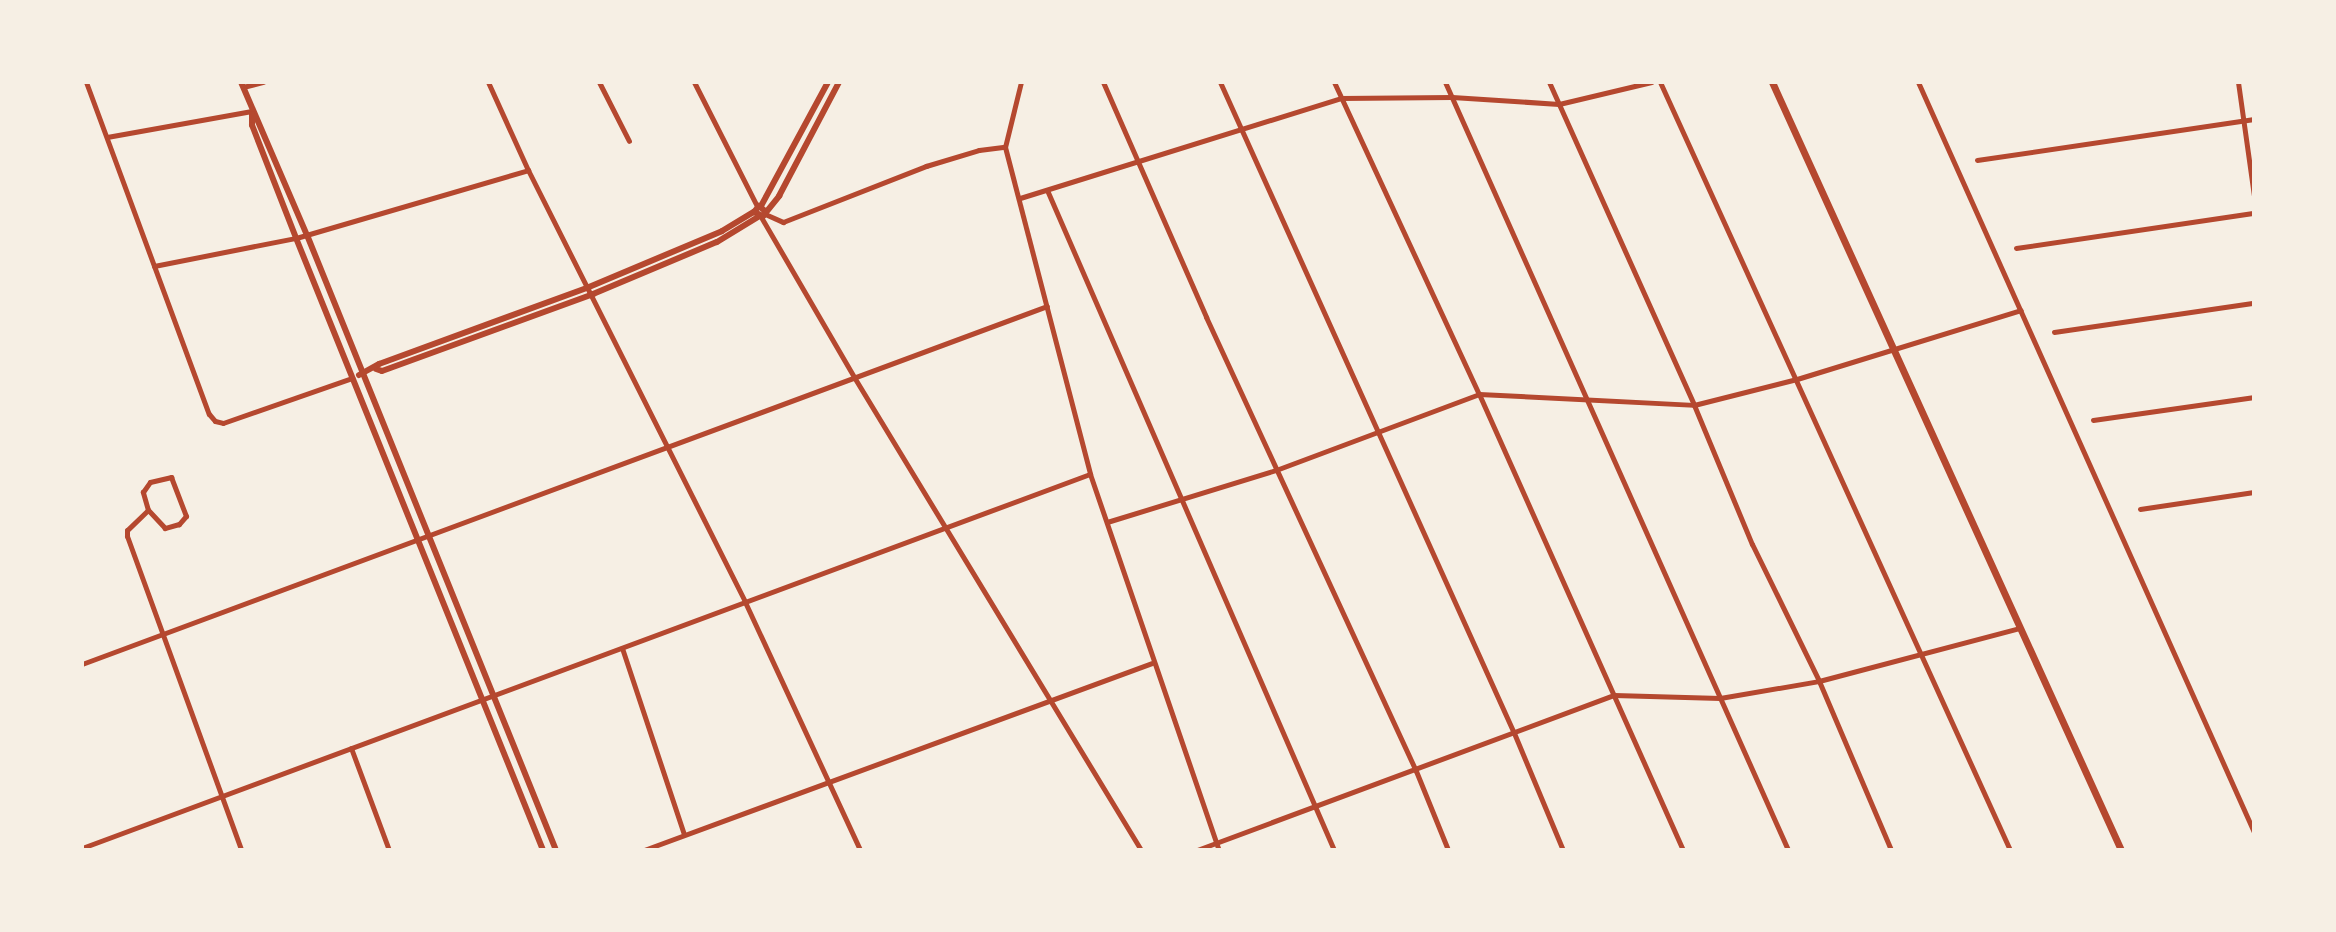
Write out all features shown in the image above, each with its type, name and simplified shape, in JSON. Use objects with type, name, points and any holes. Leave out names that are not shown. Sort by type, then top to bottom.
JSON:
[{"type":"main road","points":[[1772,82],[2121,850]]},
{"type":"street","points":[[86,82],[209,414],[215,421],[223,423],[363,374],[376,369],[379,364],[589,287],[760,212],[828,82]]},
{"type":"street","points":[[263,82],[242,85],[307,235],[556,850]]},
{"type":"street","points":[[488,82],[528,170],[593,294],[745,602],[860,850]]},
{"type":"street","points":[[599,82],[629,141]]},
{"type":"street","points":[[694,82],[760,212],[854,377],[1141,850]]},
{"type":"street","points":[[376,369],[382,371],[593,294],[725,239],[779,196],[839,82]]},
{"type":"street","points":[[1021,82],[1005,147],[1090,474],[1152,663],[1219,850]]},
{"type":"street","points":[[1103,82],[1141,161],[1206,317],[1416,771],[1448,850]]},
{"type":"street","points":[[1220,82],[1238,128],[1514,733],[1563,850]]},
{"type":"street","points":[[1334,82],[1479,394],[1683,850]]},
{"type":"street","points":[[1445,82],[1788,850]]},
{"type":"street","points":[[1549,82],[1694,405],[1752,544],[1819,681],[1891,850]]},
{"type":"street","points":[[1020,198],[1341,98],[1452,97],[1559,104],[1651,82]]},
{"type":"street","points":[[1660,82],[2010,850]]},
{"type":"street","points":[[1918,82],[2254,832]]},
{"type":"street","points":[[2238,82],[2254,196]]},
{"type":"street","points":[[107,137],[252,111]]},
{"type":"street","points":[[252,111],[252,125],[296,238],[543,850]]},
{"type":"street","points":[[1977,160],[2254,119]]},
{"type":"street","points":[[760,212],[783,222],[926,166],[979,150],[1005,147]]},
{"type":"street","points":[[154,266],[296,238],[528,170]]},
{"type":"street","points":[[1047,190],[1334,850]]},
{"type":"street","points":[[2016,248],[2254,213]]},
{"type":"street","points":[[2054,332],[2254,303]]},
{"type":"street","points":[[82,664],[427,533],[1047,306]]},
{"type":"street","points":[[1107,522],[1180,497],[1276,470],[1479,394],[1694,405],[1797,379],[1892,347],[2021,310]]},
{"type":"street","points":[[2093,420],[2254,397]]},
{"type":"street","points":[[82,848],[1090,474]]},
{"type":"street","points":[[171,477],[186,510],[183,520],[165,528],[148,510],[145,488],[160,478],[171,477]]},
{"type":"street","points":[[2140,509],[2254,492]]},
{"type":"street","points":[[148,510],[127,530],[127,536],[165,633],[241,850]]},
{"type":"street","points":[[1197,850],[1614,695],[1720,698],[1819,681],[1922,657],[2020,628]]},
{"type":"street","points":[[622,648],[684,834]]},
{"type":"street","points":[[644,850],[1152,663]]},
{"type":"street","points":[[351,748],[389,850]]}]
